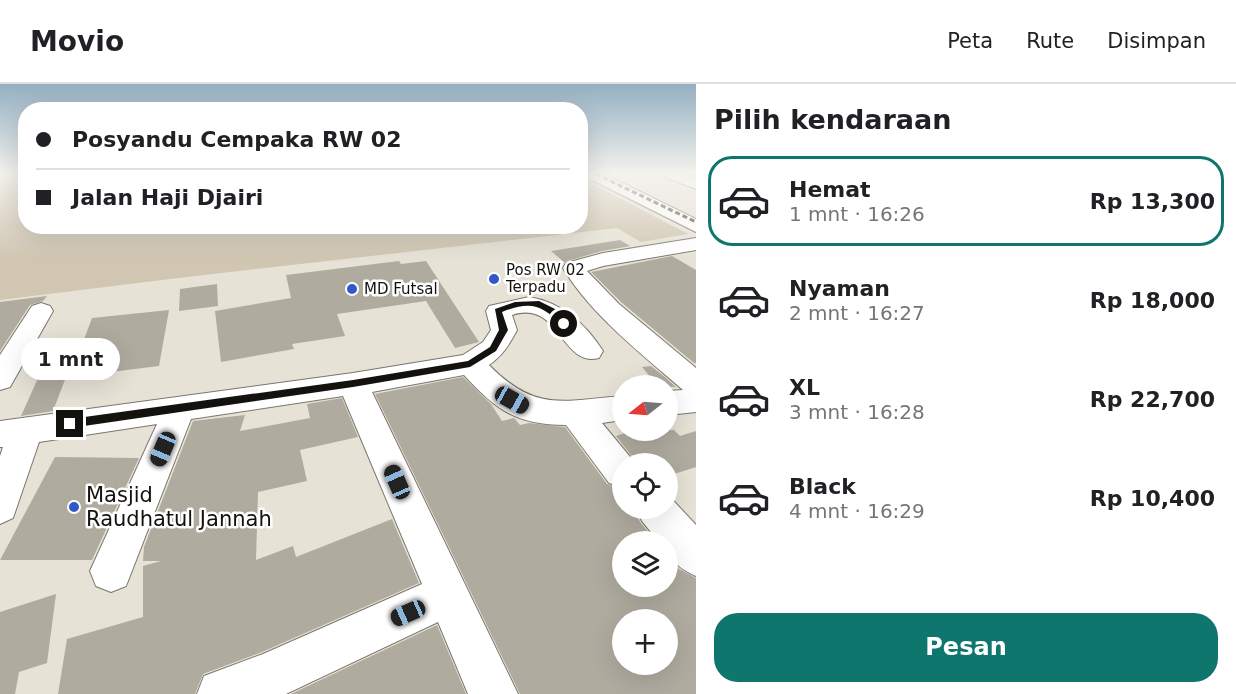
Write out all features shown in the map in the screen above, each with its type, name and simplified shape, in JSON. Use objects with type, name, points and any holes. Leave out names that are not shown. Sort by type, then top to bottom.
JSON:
[{"type":"street","points":[[659,202],[696,226]]},
{"type":"street","points":[[678,395],[693,383],[633,331],[581,279],[574,268],[587,263],[692,249]]},
{"type":"street","points":[[0,506],[13,432],[353,384],[470,363],[493,349],[504,330],[498,311],[515,304],[539,303],[552,310],[589,351]]},
{"type":"street","points":[[0,379],[41,312]]},
{"type":"street","points":[[470,363],[500,394],[523,407],[575,413],[612,409]]},
{"type":"street","points":[[353,384],[493,694]]},
{"type":"street","points":[[111,571],[180,408]]},
{"type":"street","points":[[575,413],[612,459]]},
{"type":"street","points":[[665,519],[696,555]]},
{"type":"street","points":[[222,694],[268,677],[448,595]]},
{"type":"shaded area","points":[[0,202],[18,202],[18,234],[564,234],[178,278],[0,300]]},
{"type":"shaded area","points":[[588,202],[628,202],[688,234],[641,242],[617,228],[588,231]]},
{"type":"building","points":[[620,240],[630,246],[564,262],[551,251]]},
{"type":"building","points":[[672,256],[696,270],[696,363],[621,302],[591,272]]},
{"type":"building","points":[[399,261],[401,264],[426,261],[479,342],[455,348],[426,301],[337,314],[345,336],[292,344],[294,349],[221,362],[215,311],[291,298],[286,275]]},
{"type":"building","points":[[217,284],[218,306],[179,311],[180,289]]},
{"type":"building","points":[[47,296],[43,301],[30,305],[0,351],[0,302]]},
{"type":"building","points":[[169,310],[159,366],[70,377],[92,318]]},
{"type":"building","points":[[651,366],[662,375],[649,375],[642,367]]},
{"type":"building","points":[[68,372],[53,411],[21,416],[39,376]]},
{"type":"building","points":[[463,377],[491,404],[502,421],[514,418],[520,425],[529,423],[565,427],[607,484],[612,486],[612,519],[639,519],[647,531],[612,531],[612,597],[678,597],[678,568],[696,578],[696,694],[520,694],[375,394]]},
{"type":"building","points":[[342,398],[358,437],[300,450],[307,481],[258,492],[256,560],[293,546],[296,557],[392,519],[419,583],[262,652],[203,674],[195,694],[58,694],[67,639],[143,617],[143,566],[161,561],[143,561],[144,547],[193,421],[245,415],[240,431],[310,418],[307,404]]},
{"type":"building","points":[[696,431],[696,467],[678,473],[678,453],[629,453],[620,441],[678,441],[678,434],[680,436]]},
{"type":"building","name":"Masjid Raudhatul Jannah","points":[[55,457],[139,458],[92,560],[0,560]]},
{"type":"building","points":[[56,594],[47,663],[19,672],[15,694],[0,694],[0,612]]},
{"type":"building","points":[[437,625],[466,694],[291,694]]},
{"type":"railway","points":[[655,202],[696,222]]},
{"type":"place","name":"Pos RW 02 Terpadu","points":[[494,279]]},
{"type":"place","name":"MD Futsal","points":[[352,289]]},
{"type":"place","name":"Masjid Raudhatul Jannah","points":[[74,507]]},
{"type":"route","points":[[70,424],[353,384],[470,363],[493,349],[504,330],[498,311],[515,304],[539,303],[552,310],[564,324]]}]
